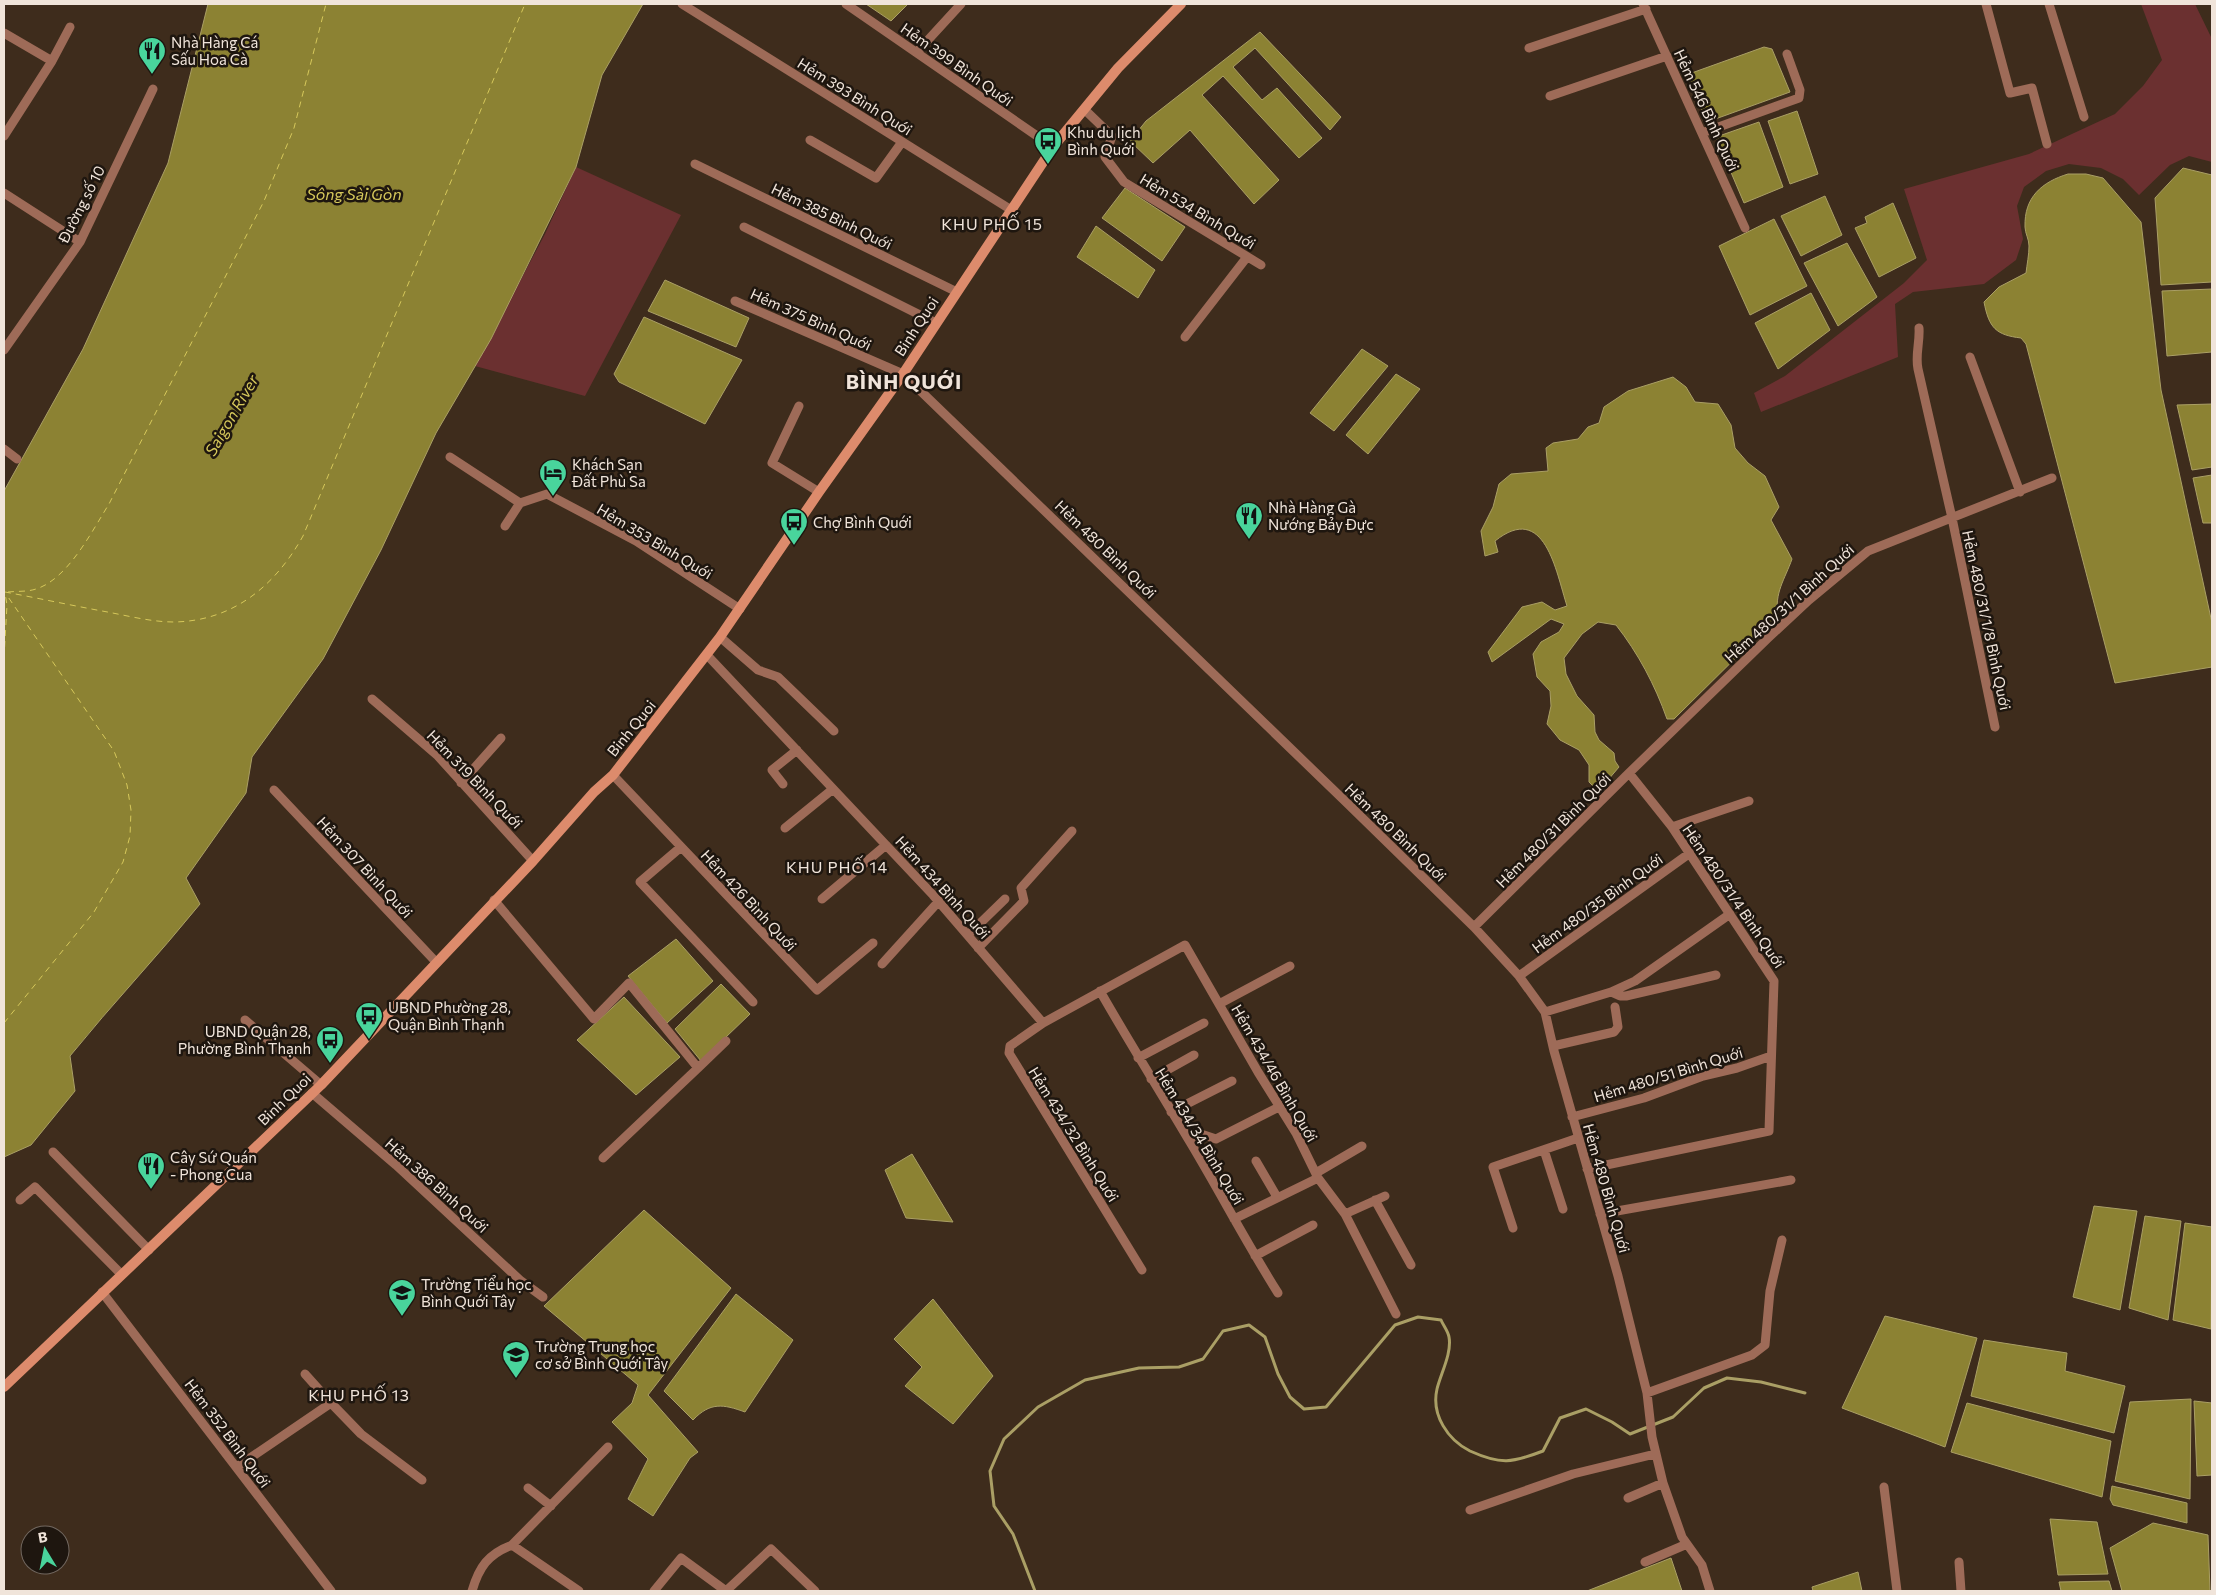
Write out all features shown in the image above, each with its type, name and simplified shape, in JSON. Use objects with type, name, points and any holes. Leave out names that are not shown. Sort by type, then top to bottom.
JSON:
[{"type":"main road","name":"Binh Quoi","points":[[4,1385],[121,1274],[149,1250],[321,1084],[533,861],[594,792],[613,775],[707,655],[740,609],[819,492],[903,374],[1013,211],[1053,147],[1118,68],[1181,4]]},
{"type":"street","name":"Hẻm 393 Bình Quới","points":[[682,4],[1013,211]]},
{"type":"street","name":"Hẻm 399 Bình Quới","points":[[846,4],[1053,147]]},
{"type":"street","points":[[917,52],[961,4]]},
{"type":"street","points":[[1986,4],[2010,93],[2032,88],[2047,144]]},
{"type":"street","points":[[2050,4],[2084,118]]},
{"type":"street","points":[[1529,48],[1644,7]]},
{"type":"street","name":"Hẻm 546 Bình Quới","points":[[1644,7],[1746,228]]},
{"type":"street","points":[[4,136],[52,61],[70,28]]},
{"type":"street","points":[[4,33],[52,61]]},
{"type":"street","points":[[1702,133],[1799,98],[1800,90],[1787,54]]},
{"type":"street","points":[[1550,96],[1667,56]]},
{"type":"street","name":"Đường số 10","points":[[4,350],[80,242],[153,89]]},
{"type":"street","name":"Hẻm 534 Bình Quới","points":[[1084,109],[1112,136],[1105,157],[1124,182],[1261,265]]},
{"type":"street","points":[[810,140],[876,178],[902,142]]},
{"type":"street","name":"Hẻm 385 Bình Quới","points":[[695,164],[957,292]]},
{"type":"street","points":[[4,193],[80,242]]},
{"type":"street","points":[[744,227],[936,323]]},
{"type":"street","points":[[1185,337],[1247,257]]},
{"type":"street","name":"Hẻm 375 Bình Quới","points":[[735,301],[903,374]]},
{"type":"street","name":"Hẻm 480/31/1/8 Bình Quới","points":[[1919,328],[1917,363],[1952,518],[1995,727]]},
{"type":"street","points":[[1970,357],[2020,492]]},
{"type":"street","name":"Hẻm 480 Bình Quới","points":[[903,374],[1193,652],[1474,927],[1519,976],[1545,1012],[1552,1046],[1600,1214],[1647,1393],[1655,1454],[1663,1483],[1682,1537],[1702,1565],[1710,1591]]},
{"type":"street","points":[[799,406],[772,463],[819,492]]},
{"type":"street","points":[[4,449],[18,459]]},
{"type":"street","points":[[450,457],[520,503],[504,526]]},
{"type":"street","name":"Hẻm 480/31/1 Bình Quới","points":[[1629,773],[1767,639],[1809,600],[1868,551],[2052,478]]},
{"type":"street","name":"Hẻm 353 Bình Quới","points":[[520,503],[547,494],[636,542],[740,609]]},
{"type":"street","points":[[720,637],[758,670],[778,676],[834,731]]},
{"type":"street","name":"Hẻm 434 Bình Quới","points":[[707,655],[939,901],[1043,1023]]},
{"type":"street","name":"Hẻm 319 Bình Quới","points":[[372,699],[430,749],[533,861]]},
{"type":"street","points":[[461,783],[501,738]]},
{"type":"street","points":[[784,784],[772,770],[797,750]]},
{"type":"street","name":"Hẻm 480/31 Bình Quới","points":[[1474,927],[1629,773],[1672,827]]},
{"type":"street","name":"Hẻm 426 Bình Quới","points":[[613,775],[816,990],[873,942]]},
{"type":"street","points":[[784,828],[834,789]]},
{"type":"street","name":"Hẻm 307 Bình Quới","points":[[274,790],[436,962]]},
{"type":"street","points":[[1672,827],[1749,801]]},
{"type":"street","name":"Hẻm 480/31/4 Bình Quới","points":[[1672,827],[1774,981],[1771,1056]]},
{"type":"street","points":[[978,948],[1024,901],[1021,888],[1072,831]]},
{"type":"street","points":[[822,899],[886,845]]},
{"type":"street","points":[[681,847],[640,882],[752,1002]]},
{"type":"street","name":"Hẻm 480/35 Bình Quới","points":[[1519,976],[1690,853]]},
{"type":"street","points":[[968,935],[1005,899]]},
{"type":"street","points":[[494,900],[594,1019],[629,983],[698,1068]]},
{"type":"street","points":[[882,964],[939,901]]},
{"type":"street","points":[[1545,1012],[1611,992],[1635,981],[1730,914]]},
{"type":"street","name":"Hẻm 434/46 Bình Quới","points":[[1100,991],[1185,944],[1317,1175],[1345,1214],[1396,1314]]},
{"type":"street","points":[[1219,1004],[1290,966]]},
{"type":"street","points":[[1611,992],[1620,996],[1626,996],[1716,974]]},
{"type":"street","points":[[1043,1023],[1100,991]]},
{"type":"street","name":"Hẻm 434/34 Bình Quới","points":[[1100,991],[1278,1294]]},
{"type":"street","points":[[1552,1046],[1614,1032],[1618,1027],[1615,1007]]},
{"type":"street","points":[[245,1020],[321,1084]]},
{"type":"street","name":"Hẻm 434/32 Bình Quới","points":[[1043,1023],[1010,1046],[1008,1053],[1142,1270]]},
{"type":"street","points":[[1138,1058],[1204,1023]]},
{"type":"street","points":[[604,1158],[726,1041]]},
{"type":"street","points":[[1151,1079],[1194,1055]]},
{"type":"street","points":[[1587,1169],[1769,1131],[1771,1056]]},
{"type":"street","name":"Hẻm 480/51 Bình Quới","points":[[1572,1117],[1644,1098],[1703,1076],[1737,1068],[1771,1056]]},
{"type":"street","points":[[1171,1112],[1232,1081]]},
{"type":"street","name":"Hẻm 386 Bình Quới","points":[[312,1093],[396,1165],[521,1281],[543,1297]]},
{"type":"street","points":[[1190,1142],[1204,1135],[1216,1139],[1279,1107]]},
{"type":"street","points":[[1513,1228],[1493,1167],[1578,1138]]},
{"type":"street","points":[[1234,1219],[1317,1175],[1362,1146]]},
{"type":"street","points":[[1544,1150],[1563,1209]]},
{"type":"street","points":[[53,1152],[149,1250]]},
{"type":"street","points":[[1256,1161],[1277,1197]]},
{"type":"street","points":[[1600,1214],[1791,1180]]},
{"type":"street","points":[[20,1200],[35,1187],[121,1274]]},
{"type":"street","points":[[1345,1214],[1385,1196]]},
{"type":"street","points":[[1375,1200],[1411,1265]]},
{"type":"street","points":[[1255,1256],[1313,1225]]},
{"type":"street","points":[[1647,1393],[1752,1355],[1765,1345],[1770,1291],[1782,1240]]},
{"type":"street","name":"Hẻm 352 Bình Quới","points":[[102,1292],[331,1591]]},
{"type":"street","points":[[305,1374],[361,1434],[422,1480]]},
{"type":"street","points":[[237,1467],[331,1403]]},
{"type":"street","points":[[472,1591],[477,1573],[495,1551],[512,1545],[608,1447]]},
{"type":"street","points":[[1470,1510],[1573,1474],[1655,1454]]},
{"type":"street","points":[[1628,1498],[1663,1483]]},
{"type":"street","points":[[1884,1487],[1897,1591]]},
{"type":"street","points":[[528,1488],[551,1506]]},
{"type":"street","points":[[1645,1562],[1687,1544]]},
{"type":"street","points":[[512,1545],[579,1591]]},
{"type":"street","points":[[654,1591],[681,1558],[726,1590],[771,1549],[815,1591]]},
{"type":"street","points":[[1958,1562],[1961,1591]]},
{"type":"shaded area","points":[[2141,4],[2195,4],[2212,39],[2212,162],[2189,156],[2170,165],[2139,195],[2123,179],[2101,168],[2069,164],[2046,171],[2024,187],[2017,206],[2023,239],[2016,260],[1984,284],[1913,292],[1895,304],[1898,357],[1761,412],[1754,393],[1785,376],[1904,283],[1927,260],[1904,189],[2029,154],[2115,114],[2143,86],[2162,60]]},
{"type":"shaded area","points":[[576,167],[681,215],[585,396],[475,366],[545,234]]},
{"type":"water","name":"Sông Sài Gòn","points":[[208,4],[643,4],[602,75],[576,167],[491,339],[436,433],[381,550],[323,659],[252,757],[246,793],[186,878],[200,904],[70,1056],[75,1091],[31,1145],[4,1157],[4,491],[83,349],[168,163]]},
{"type":"water","points":[[866,4],[908,4],[891,21]]},
{"type":"water","points":[[1260,32],[1341,117],[1330,130],[1255,48],[1233,67],[1262,100],[1277,88],[1322,138],[1299,158],[1223,76],[1202,95],[1279,180],[1254,204],[1190,130],[1153,163],[1130,141],[1146,121]]},
{"type":"water","points":[[1764,47],[1772,49],[1790,92],[1707,122],[1686,75]]},
{"type":"water","points":[[1797,111],[1818,174],[1790,184],[1768,121]]},
{"type":"water","points":[[1759,122],[1783,187],[1744,203],[1716,137]]},
{"type":"water","points":[[2183,168],[2212,175],[2212,282],[2161,285],[2155,198]]},
{"type":"water","points":[[2068,174],[2086,174],[2103,178],[2141,222],[2161,390],[2212,623],[2212,667],[2115,683],[2026,344],[2021,338],[2005,335],[1995,329],[1988,318],[1984,302],[1999,287],[2026,273],[2029,246],[2025,229],[2025,216],[2031,199],[2036,192],[2050,181]]},
{"type":"water","points":[[1125,188],[1185,227],[1162,261],[1102,218]]},
{"type":"water","points":[[1825,196],[1842,235],[1801,256],[1781,216]]},
{"type":"water","points":[[1893,203],[1916,258],[1879,277],[1855,228],[1867,223],[1865,217]]},
{"type":"water","points":[[1774,219],[1807,286],[1750,315],[1719,246]]},
{"type":"water","points":[[1096,226],[1155,270],[1138,298],[1077,257]]},
{"type":"water","points":[[1847,243],[1877,297],[1838,326],[1804,263]]},
{"type":"water","points":[[665,280],[749,318],[736,347],[648,311]]},
{"type":"water","points":[[2212,289],[2212,352],[2167,356],[2162,291]]},
{"type":"water","points":[[1811,293],[1830,330],[1778,369],[1755,323]]},
{"type":"water","points":[[644,317],[742,360],[705,424],[619,382],[614,374]]},
{"type":"water","points":[[1362,349],[1388,366],[1334,431],[1310,413]]},
{"type":"water","points":[[1396,374],[1420,389],[1368,454],[1346,435]]},
{"type":"water","points":[[1673,377],[1686,387],[1695,402],[1718,404],[1731,425],[1735,448],[1748,463],[1765,476],[1779,507],[1771,520],[1792,559],[1779,593],[1778,616],[1674,719],[1667,719],[1645,670],[1632,647],[1616,625],[1598,622],[1582,634],[1564,658],[1566,674],[1577,696],[1594,715],[1595,732],[1599,740],[1614,753],[1615,761],[1619,767],[1602,787],[1596,789],[1589,782],[1589,765],[1579,750],[1560,740],[1547,724],[1551,706],[1550,691],[1537,677],[1533,654],[1541,642],[1559,632],[1564,624],[1551,619],[1492,662],[1488,652],[1522,607],[1542,602],[1555,610],[1567,606],[1553,560],[1546,546],[1537,535],[1526,530],[1512,531],[1495,541],[1498,552],[1485,556],[1481,531],[1493,507],[1499,484],[1511,474],[1548,471],[1546,448],[1553,443],[1578,439],[1588,427],[1599,423],[1604,407],[1628,391]]},
{"type":"water","points":[[2212,404],[2212,467],[2192,470],[2177,405]]},
{"type":"water","points":[[2212,475],[2212,523],[2203,523],[2193,478]]},
{"type":"water","points":[[676,939],[713,981],[667,1023],[628,976]]},
{"type":"water","points":[[721,984],[750,1014],[701,1061],[675,1029]]},
{"type":"water","points":[[624,997],[680,1057],[636,1095],[577,1040]]},
{"type":"water","points":[[912,1154],[953,1222],[906,1218],[885,1170]]},
{"type":"water","points":[[2094,1206],[2137,1211],[2120,1310],[2073,1297]]},
{"type":"water","points":[[644,1210],[731,1288],[648,1395],[698,1452],[690,1458],[653,1516],[628,1499],[648,1459],[612,1422],[632,1403],[638,1385],[544,1306]]},
{"type":"water","points":[[2145,1216],[2181,1221],[2168,1320],[2129,1308]]},
{"type":"water","points":[[2185,1223],[2212,1227],[2211,1329],[2173,1320]]},
{"type":"water","points":[[736,1294],[793,1340],[745,1412],[730,1407],[717,1406],[705,1410],[693,1420],[664,1391]]},
{"type":"water","points":[[933,1299],[993,1376],[953,1424],[905,1386],[922,1367],[894,1339]]},
{"type":"water","points":[[1885,1316],[1977,1338],[1945,1447],[1842,1408]]},
{"type":"water","points":[[1984,1340],[2067,1353],[2065,1371],[2125,1386],[2114,1433],[1971,1396]]},
{"type":"water","points":[[2191,1399],[2190,1499],[2115,1481],[2130,1402]]},
{"type":"water","points":[[2194,1401],[2212,1403],[2212,1475],[2197,1476]]},
{"type":"water","points":[[1967,1403],[2111,1441],[2102,1497],[1951,1452]]},
{"type":"water","points":[[2112,1486],[2187,1503],[2187,1523],[2113,1505],[2110,1499]]},
{"type":"water","points":[[2050,1519],[2097,1522],[2108,1574],[2058,1575]]},
{"type":"water","points":[[2153,1523],[2208,1535],[2210,1591],[2122,1591],[2110,1548]]},
{"type":"water","points":[[1671,1558],[1682,1591],[1587,1591]]},
{"type":"water","points":[[1858,1572],[1862,1591],[1813,1591],[1812,1587]]},
{"type":"water","points":[[2109,1581],[2112,1591],[2061,1591],[2059,1582]]},
{"type":"waterway","points":[[1035,1591],[1013,1534],[994,1506],[990,1471],[1004,1439],[1038,1407],[1085,1380],[1139,1368],[1179,1367],[1203,1359],[1223,1331],[1249,1325],[1265,1337],[1278,1374],[1290,1397],[1304,1409],[1326,1407],[1395,1325],[1418,1317],[1441,1320],[1450,1343],[1436,1399],[1439,1417],[1443,1426],[1455,1440],[1470,1451],[1490,1459],[1506,1461],[1523,1458],[1543,1451],[1560,1418],[1586,1409],[1612,1422],[1630,1434],[1673,1417],[1704,1388],[1727,1378],[1761,1382],[1805,1393]]},
{"type":"ferry route","points":[[8,592],[36,589],[48,584],[59,575],[78,553],[109,504],[264,201],[294,128],[326,4]]},
{"type":"ferry route","points":[[5,592],[138,618],[174,622],[195,620],[233,608],[265,585],[279,570],[303,536],[525,4]]},
{"type":"ferry route","points":[[4,658],[7,605],[5,593]]},
{"type":"ferry route","points":[[4,1023],[94,912],[123,862],[130,836],[131,810],[127,785],[114,751],[6,594]]},
{"type":"place","name":"Nhà Hàng Cá Sấu Hoa Cà","points":[[152,75]]},
{"type":"place","name":"Khu du lịch Bình Quới","points":[[1048,165]]},
{"type":"place","name":"Khách Sạn Đất Phù Sa","points":[[553,497]]},
{"type":"place","name":"Nhà Hàng Gà Nướng Bảy Đực","points":[[1249,540]]},
{"type":"place","name":"Chợ Bình Quới","points":[[794,546]]},
{"type":"place","name":"UBND Phường 28, Quận Bình Thạnh","points":[[369,1040]]},
{"type":"place","name":"UBND Quận 28, Phường Bình Thạnh","points":[[330,1064]]},
{"type":"place","name":"Cây Sứ Quán - Phong Cua","points":[[151,1190]]},
{"type":"place","name":"Trường Tiểu học Bình Quới Tây","points":[[402,1317]]},
{"type":"place","name":"Trường Trung học cơ sở Bình Quới Tây","points":[[516,1379]]},
{"type":"district","name":"KHU PHỐ 15","points":[[992,223]]},
{"type":"district","name":"BÌNH QUỚI","points":[[904,381]]},
{"type":"district","name":"KHU PHỐ 14","points":[[837,866]]},
{"type":"district","name":"KHU PHỐ 13","points":[[359,1394]]},
{"type":"water label","name":"Saigon River","points":[[231,415]]}]
